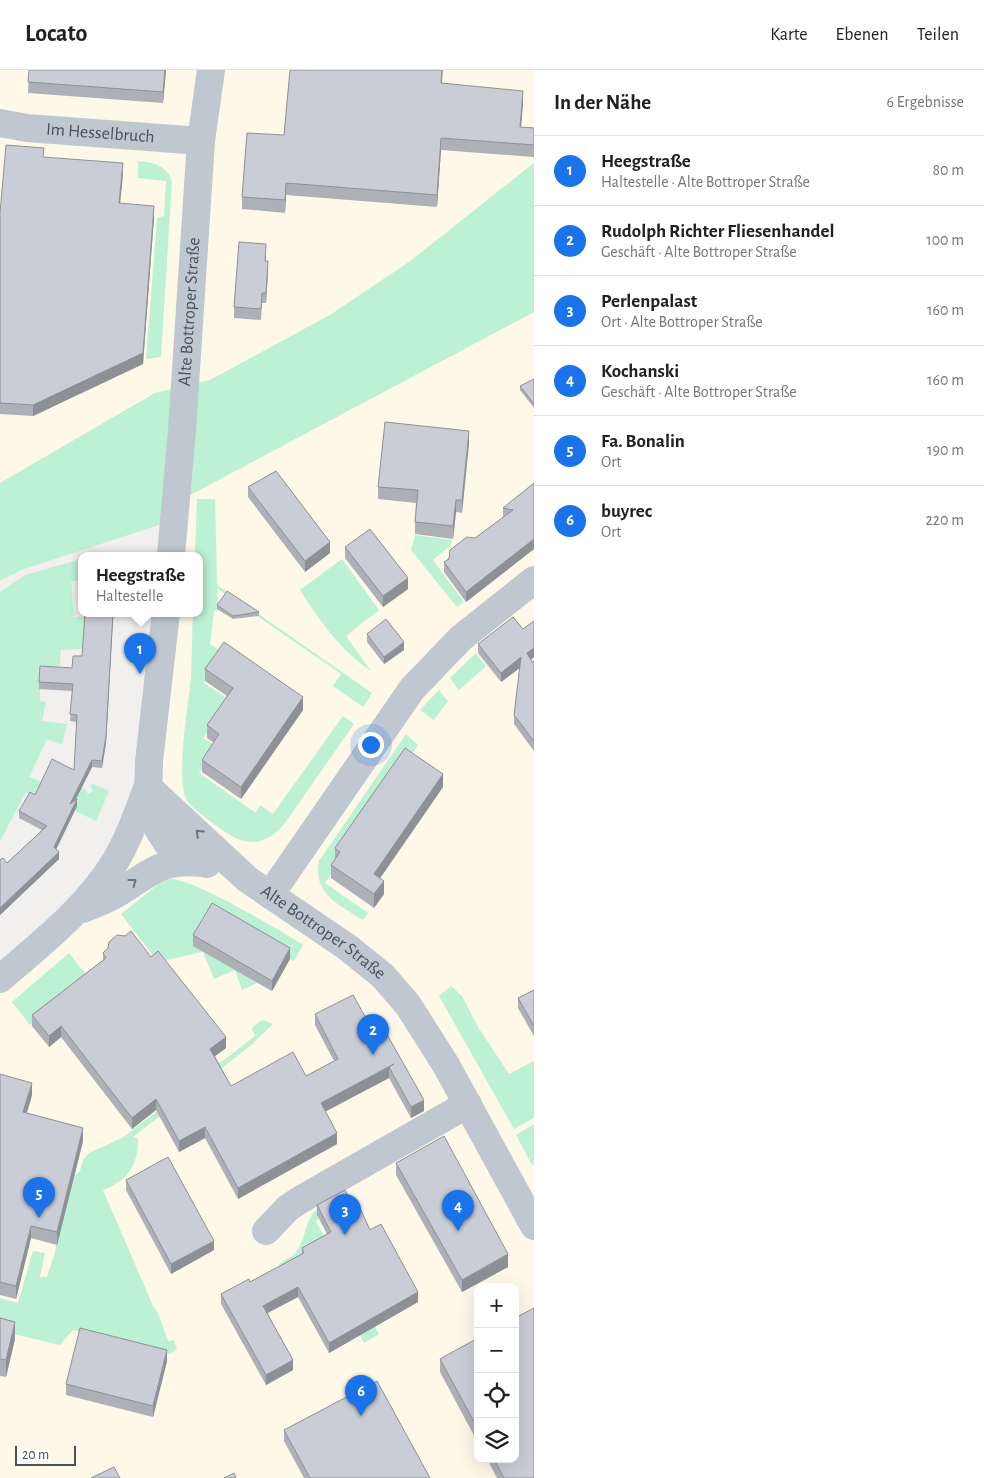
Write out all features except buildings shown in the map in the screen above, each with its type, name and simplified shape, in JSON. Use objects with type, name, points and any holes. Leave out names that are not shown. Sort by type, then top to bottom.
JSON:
[{"type":"street","name":"Alte Bottroper Straße","points":[[171,552],[182,430],[201,141],[211,70]]},
{"type":"street","name":"Im Hesselbruch","points":[[0,123],[27,128],[201,141]]},
{"type":"street","points":[[270,895],[412,689],[461,638],[534,580]]},
{"type":"street","points":[[166,617],[148,787],[148,800],[152,817],[163,838],[177,849],[207,864],[247,879]]},
{"type":"street","name":"Alte Bottroper Straße","points":[[148,787],[247,879],[347,947],[383,976],[417,1019],[468,1104],[534,1226]]},
{"type":"street","points":[[0,979],[94,892],[112,867],[148,787]]},
{"type":"street","points":[[74,912],[117,894],[156,868],[182,862],[207,864]]},
{"type":"street","points":[[266,1231],[288,1208],[300,1200],[468,1104]]},
{"type":"shaded area","points":[[0,70],[534,70],[534,163],[409,262],[330,315],[210,380],[155,393],[0,483]]},
{"type":"shaded area","points":[[534,312],[534,1478],[0,1478],[0,979],[23,959],[134,821],[165,617],[193,617],[188,802],[234,838],[250,843],[265,840],[272,836],[353,724],[343,716],[273,814],[257,814],[198,773],[203,738],[204,683],[214,610],[218,610],[215,499],[197,500],[195,552],[173,552],[179,501]]},
{"type":"green space","points":[[138,161],[149,162],[159,166],[167,172],[172,182],[161,357],[146,359],[157,218],[164,216],[166,181],[138,178]]},
{"type":"green space","points":[[534,163],[534,312],[179,501],[171,521],[21,570],[0,581],[0,483],[155,393],[210,380],[330,315],[409,262]]},
{"type":"green space","points":[[197,499],[215,499],[217,585],[372,693],[363,707],[333,686],[341,674],[217,588],[218,610],[214,611],[210,644],[225,654],[204,683],[230,700],[203,738],[217,747],[199,773],[256,813],[260,805],[273,814],[343,716],[354,724],[285,823],[275,833],[263,840],[243,841],[225,832],[192,806],[184,792],[182,761],[191,677],[193,617],[203,617],[203,552],[195,552]]},
{"type":"green space","points":[[415,535],[452,540],[450,546],[433,560],[464,602],[457,607],[411,550]]},
{"type":"green space","points":[[342,559],[379,610],[346,636],[371,671],[340,644],[323,624],[300,590]]},
{"type":"green space","points":[[78,560],[78,581],[71,581],[74,617],[85,617],[83,649],[61,650],[59,674],[40,673],[40,701],[46,702],[42,721],[67,724],[62,745],[47,739],[29,777],[53,786],[45,800],[26,792],[0,841],[0,592],[25,575]]},
{"type":"green space","points":[[476,653],[486,666],[459,690],[450,678]]},
{"type":"green space","points":[[439,690],[448,701],[434,720],[420,710]]},
{"type":"green space","points":[[406,734],[418,745],[325,883],[368,913],[363,920],[337,903],[324,890],[318,873],[319,861]]},
{"type":"green space","points":[[93,784],[109,791],[96,821],[71,809],[81,789],[83,788],[88,794],[93,791],[90,785]]},
{"type":"green space","points":[[170,879],[197,886],[216,895],[303,945],[294,961],[290,959],[271,991],[257,983],[242,990],[235,970],[214,979],[203,952],[158,962],[121,914],[160,883]]},
{"type":"green space","points":[[69,953],[89,978],[30,1025],[12,1002]]},
{"type":"green space","points":[[451,986],[462,996],[478,1027],[509,1074],[534,1061],[534,1118],[514,1129],[439,996]]},
{"type":"green space","points":[[262,1020],[273,1024],[250,1046],[133,1137],[138,1139],[138,1148],[130,1171],[111,1187],[103,1190],[153,1306],[160,1318],[168,1341],[174,1340],[177,1350],[169,1354],[159,1355],[126,1343],[73,1330],[60,1345],[0,1331],[0,1298],[18,1303],[33,1251],[45,1253],[40,1277],[47,1277],[56,1249],[55,1232],[59,1223],[63,1220],[74,1176],[80,1171],[83,1160],[89,1153],[122,1138],[255,1036],[252,1028]]},
{"type":"green space","points":[[534,1124],[534,1164],[532,1165],[516,1135]]},
{"type":"green space","points":[[318,1208],[321,1213],[316,1222],[379,1334],[364,1343],[314,1251],[283,1274],[279,1264],[300,1247],[310,1218]]},
{"type":"place","name":"Heegstraße","points":[[140,674]]},
{"type":"place","name":"Rudolph Richter Fliesenhandel","points":[[373,1055]]},
{"type":"place","name":"Fa. Bonalin","points":[[39,1218]]},
{"type":"place","name":"Kochanski","points":[[458,1231]]},
{"type":"place","name":"Perlenpalast","points":[[345,1235]]},
{"type":"place","name":"buyrec","points":[[361,1416]]}]
